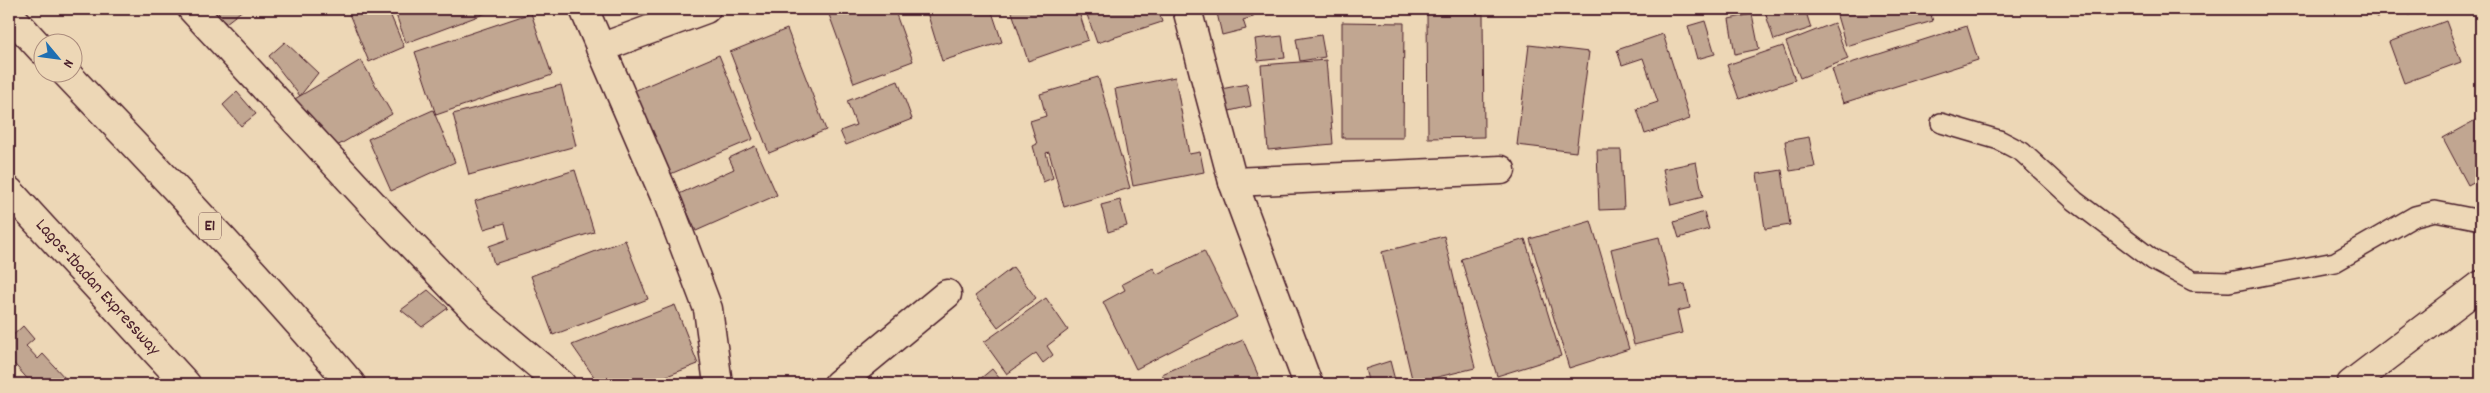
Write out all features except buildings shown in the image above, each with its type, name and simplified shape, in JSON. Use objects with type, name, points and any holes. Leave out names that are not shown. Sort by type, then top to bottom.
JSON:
[{"type":"main road","points":[[192,9],[365,196],[479,315],[561,384]]},
{"type":"main road","points":[[584,9],[669,206],[708,309],[718,384]]},
{"type":"main road","points":[[600,48],[706,9]]},
{"type":"main road","points":[[1188,9],[1234,182],[1308,384]]},
{"type":"main road","points":[[9,14],[32,39]]},
{"type":"main road","name":"E1","points":[[75,82],[168,180],[314,340],[351,384]]},
{"type":"main road","points":[[1234,182],[1501,170]]},
{"type":"main road","name":"Lagos-Ibadan Expressway","points":[[9,191],[186,384]]},
{"type":"main road","points":[[2350,384],[2481,285]]},
{"type":"main road","points":[[838,384],[947,294]]},
{"type":"lane","points":[[1941,123],[1999,140],[2022,152],[2076,201],[2153,260],[2193,281],[2229,282],[2335,262],[2415,216],[2435,211],[2481,220]]}]
